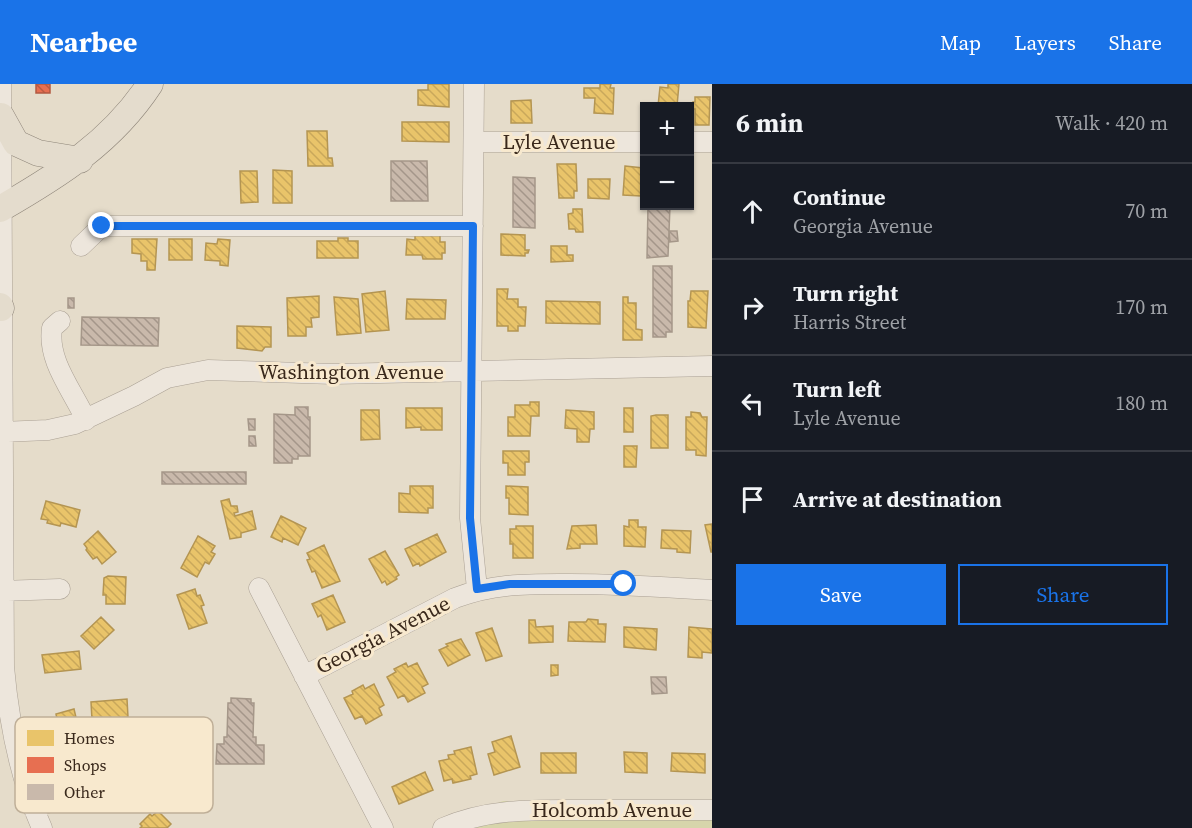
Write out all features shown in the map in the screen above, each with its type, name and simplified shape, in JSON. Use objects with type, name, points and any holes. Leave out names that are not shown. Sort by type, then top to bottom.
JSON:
[{"type":"main road","points":[[0,209],[80,160],[115,128],[150,84]]},
{"type":"main road","points":[[1,116],[16,143],[21,147],[38,153],[80,160]]},
{"type":"street","points":[[1,84],[1,591],[4,667],[8,711],[15,747]]},
{"type":"street","points":[[474,84],[470,518],[477,589]]},
{"type":"street","name":"Lyle Avenue","points":[[474,142],[640,142]]},
{"type":"street","points":[[694,142],[712,142]]},
{"type":"street","points":[[81,246],[102,226],[473,226]]},
{"type":"street","points":[[60,321],[52,328],[50,340],[86,420]]},
{"type":"street","name":"Washington Avenue","points":[[2,432],[48,430],[75,424],[167,378],[207,370],[333,374],[712,366]]},
{"type":"street","name":"Georgia Avenue","points":[[304,676],[455,598],[477,589],[510,584],[624,584],[712,590]]},
{"type":"street","points":[[259,588],[383,828]]},
{"type":"street","points":[[1,591],[60,589]]},
{"type":"street","name":"Holcomb Avenue","points":[[443,828],[486,814],[518,810],[712,810]]},
{"type":"street","points":[[35,813],[42,828]]},
{"type":"shaded area","points":[[503,801],[712,810],[712,828],[434,828]]},
{"type":"building: Homes","points":[[428,84],[449,84],[449,107],[418,105],[418,90],[428,90]]},
{"type":"building: Homes","points":[[600,84],[611,84],[610,88],[614,88],[613,114],[594,113],[595,98],[584,98],[584,88],[600,88]]},
{"type":"building: Homes","points":[[668,84],[679,84],[677,102],[658,102],[660,87],[668,88]]},
{"type":"building: Homes","points":[[695,97],[710,97],[709,125],[695,125]]},
{"type":"building: Homes","points":[[531,100],[532,123],[511,123],[511,101]]},
{"type":"building: Homes","points":[[402,122],[449,122],[449,142],[402,141]]},
{"type":"building: Homes","points":[[307,131],[327,131],[328,158],[332,158],[333,166],[308,166]]},
{"type":"building: Homes","points":[[557,164],[576,164],[577,191],[574,191],[574,198],[559,198]]},
{"type":"building: Homes","points":[[625,166],[640,168],[640,196],[623,195]]},
{"type":"building: Homes","points":[[273,170],[292,171],[292,203],[273,203]]},
{"type":"building: Homes","points":[[240,171],[257,171],[258,202],[241,203]]},
{"type":"building: Homes","points":[[588,179],[610,179],[609,199],[588,198]]},
{"type":"building: Homes","points":[[573,209],[582,209],[583,232],[569,229],[568,214],[573,213]]},
{"type":"building: Homes","points":[[415,234],[440,235],[440,242],[445,242],[445,253],[442,253],[442,259],[423,259],[422,255],[406,255],[407,239],[415,240]]},
{"type":"building: Homes","points":[[501,234],[525,235],[525,250],[529,250],[528,253],[525,253],[525,256],[501,255]]},
{"type":"building: Homes","points":[[338,238],[358,241],[358,258],[317,258],[317,241],[338,241]]},
{"type":"building: Homes","points":[[132,239],[157,239],[155,270],[147,270],[147,261],[141,261],[141,254],[132,253]]},
{"type":"building: Homes","points":[[169,239],[192,239],[192,260],[169,260]]},
{"type":"building: Homes","points":[[218,239],[230,240],[228,266],[220,265],[220,261],[205,260],[206,243],[217,244]]},
{"type":"building: Homes","points":[[551,246],[567,246],[567,255],[573,255],[573,261],[551,262]]},
{"type":"building: Homes","points":[[497,289],[508,289],[507,299],[518,299],[518,307],[526,307],[525,326],[518,326],[518,331],[508,331],[508,326],[497,326]]},
{"type":"building: Homes","points":[[385,291],[389,330],[366,332],[362,294]]},
{"type":"building: Homes","points":[[691,291],[708,291],[706,328],[688,327],[688,301],[690,301]]},
{"type":"building: Homes","points":[[319,296],[319,317],[311,318],[312,327],[306,327],[306,336],[288,336],[287,298]]},
{"type":"building: Homes","points":[[334,297],[358,299],[361,333],[337,335]]},
{"type":"building: Homes","points":[[623,297],[628,297],[628,303],[636,303],[636,329],[642,330],[642,340],[623,340]]},
{"type":"building: Homes","points":[[407,299],[446,300],[445,319],[406,319]]},
{"type":"building: Homes","points":[[546,301],[600,302],[600,324],[546,323]]},
{"type":"building: Homes","points":[[237,326],[271,327],[271,347],[265,347],[262,351],[237,348]]},
{"type":"building: Homes","points":[[530,402],[539,402],[539,416],[531,416],[530,436],[508,436],[508,417],[515,417],[515,405],[530,405]]},
{"type":"building: Homes","points":[[406,408],[442,408],[442,430],[421,430],[421,427],[406,428]]},
{"type":"building: Homes","points":[[624,408],[633,408],[633,432],[624,432]]},
{"type":"building: Homes","points":[[361,410],[379,410],[380,439],[361,440]]},
{"type":"building: Homes","points":[[566,410],[594,412],[594,429],[590,429],[589,442],[577,442],[577,429],[565,428]]},
{"type":"building: Homes","points":[[691,412],[707,417],[706,456],[696,455],[696,450],[686,450],[686,417],[691,417]]},
{"type":"building: Homes","points":[[668,415],[668,448],[651,448],[651,416]]},
{"type":"building: Homes","points":[[624,446],[637,446],[636,467],[624,467]]},
{"type":"building: Homes","points":[[503,451],[529,451],[529,462],[525,462],[525,475],[508,475],[508,463],[503,463]]},
{"type":"building: Homes","points":[[410,486],[433,486],[433,508],[428,508],[428,513],[399,512],[399,493],[410,494]]},
{"type":"building: Homes","points":[[506,486],[528,487],[528,515],[509,514]]},
{"type":"building: Homes","points":[[229,499],[231,506],[237,506],[238,512],[234,513],[235,516],[252,511],[256,529],[241,533],[241,537],[230,539],[221,501]]},
{"type":"building: Homes","points":[[46,501],[80,510],[76,527],[61,523],[60,526],[41,519]]},
{"type":"building: Homes","points":[[281,516],[306,528],[298,545],[283,538],[282,542],[271,537]]},
{"type":"building: Homes","points":[[629,520],[638,520],[638,527],[646,527],[645,547],[624,546],[624,526],[629,527]]},
{"type":"building: Homes","points":[[712,524],[712,552],[711,552],[705,525]]},
{"type":"building: Homes","points":[[596,525],[597,544],[580,544],[580,548],[567,549],[572,526]]},
{"type":"building: Homes","points":[[516,526],[533,526],[533,558],[513,558],[510,529],[516,529]]},
{"type":"building: Homes","points":[[662,530],[691,531],[690,553],[661,548]]},
{"type":"building: Homes","points":[[98,531],[116,552],[102,564],[97,557],[93,559],[84,544]]},
{"type":"building: Homes","points":[[437,534],[446,552],[420,566],[419,563],[413,566],[405,549]]},
{"type":"building: Homes","points":[[198,536],[215,546],[211,552],[215,554],[209,564],[205,562],[197,577],[181,568]]},
{"type":"building: Homes","points":[[324,545],[340,581],[322,588],[315,571],[312,572],[307,553]]},
{"type":"building: Homes","points":[[385,551],[399,575],[387,585],[385,581],[382,583],[369,559]]},
{"type":"building: Homes","points":[[108,576],[126,577],[125,604],[106,604],[106,595],[103,595],[104,578]]},
{"type":"building: Homes","points":[[195,589],[204,605],[201,606],[207,623],[189,629],[177,595]]},
{"type":"building: Homes","points":[[333,595],[345,622],[327,630],[321,615],[318,617],[312,604]]},
{"type":"building: Homes","points":[[101,617],[114,630],[94,649],[81,636]]},
{"type":"building: Homes","points":[[588,619],[598,620],[598,624],[606,624],[605,642],[568,641],[569,622],[586,622]]},
{"type":"building: Homes","points":[[529,620],[535,620],[536,627],[553,626],[553,642],[529,643]]},
{"type":"building: Homes","points":[[624,627],[657,629],[656,650],[624,647]]},
{"type":"building: Homes","points":[[689,627],[712,629],[712,653],[702,652],[702,658],[688,657]]},
{"type":"building: Homes","points":[[492,628],[502,656],[486,661],[476,633]]},
{"type":"building: Homes","points":[[461,639],[470,655],[448,666],[439,650],[448,646],[446,644]]},
{"type":"building: Homes","points":[[79,651],[81,669],[45,673],[42,655]]},
{"type":"building: Homes","points":[[406,663],[408,667],[417,663],[428,684],[422,687],[425,693],[408,702],[404,695],[398,698],[387,677],[396,672],[394,669]]},
{"type":"building: Homes","points":[[551,665],[558,665],[558,675],[551,676]]},
{"type":"building: Homes","points":[[374,684],[384,705],[379,708],[382,715],[366,724],[362,716],[355,719],[344,698],[363,685],[365,689]]},
{"type":"building: Homes","points":[[127,699],[128,717],[92,717],[91,702]]},
{"type":"building: Homes","points":[[74,709],[76,717],[57,717],[56,714]]},
{"type":"building: Homes","points":[[511,736],[520,767],[494,775],[488,754],[495,752],[492,742]]},
{"type":"building: Homes","points":[[471,747],[477,774],[470,776],[471,779],[453,783],[452,779],[444,781],[439,761],[449,759],[448,755],[455,754],[454,751]]},
{"type":"building: Homes","points":[[624,752],[647,753],[647,773],[625,772]]},
{"type":"building: Homes","points":[[541,753],[576,753],[576,773],[541,773]]},
{"type":"building: Homes","points":[[672,753],[705,754],[705,773],[671,771]]},
{"type":"building: Homes","points":[[425,772],[433,790],[399,804],[392,787]]},
{"type":"building: Homes","points":[[160,813],[171,824],[167,828],[140,828],[142,826],[140,824],[150,814],[152,816]]},
{"type":"building: Shops","points":[[36,84],[50,84],[50,93],[36,93]]},
{"type":"building: Other","points":[[391,161],[427,161],[428,201],[391,201]]},
{"type":"building: Other","points":[[513,177],[535,178],[535,228],[513,227]]},
{"type":"building: Other","points":[[648,210],[670,210],[668,256],[647,258]]},
{"type":"building: Other","points":[[669,231],[677,231],[678,241],[670,242]]},
{"type":"building: Other","points":[[653,266],[672,266],[672,332],[666,332],[666,337],[653,337]]},
{"type":"building: Other","points":[[68,298],[74,298],[74,308],[68,308]]},
{"type":"building: Other","points":[[82,317],[159,318],[158,346],[81,345]]},
{"type":"building: Other","points":[[295,407],[308,407],[310,456],[298,456],[298,459],[292,459],[292,463],[274,463],[274,414],[295,415]]},
{"type":"building: Other","points":[[248,419],[255,419],[255,430],[249,430]]},
{"type":"building: Other","points":[[249,436],[255,436],[256,446],[249,446]]},
{"type":"building: Other","points":[[162,472],[246,472],[246,484],[162,484]]},
{"type":"building: Other","points":[[651,677],[666,677],[667,693],[652,694]]},
{"type":"building: Other","points":[[231,698],[251,699],[251,703],[254,703],[253,737],[256,737],[256,745],[264,745],[264,764],[216,764],[217,744],[224,744],[224,737],[227,737],[228,703],[231,703]]},
{"type":"route","points":[[102,226],[473,226],[470,518],[477,589],[510,584],[624,584]]}]
